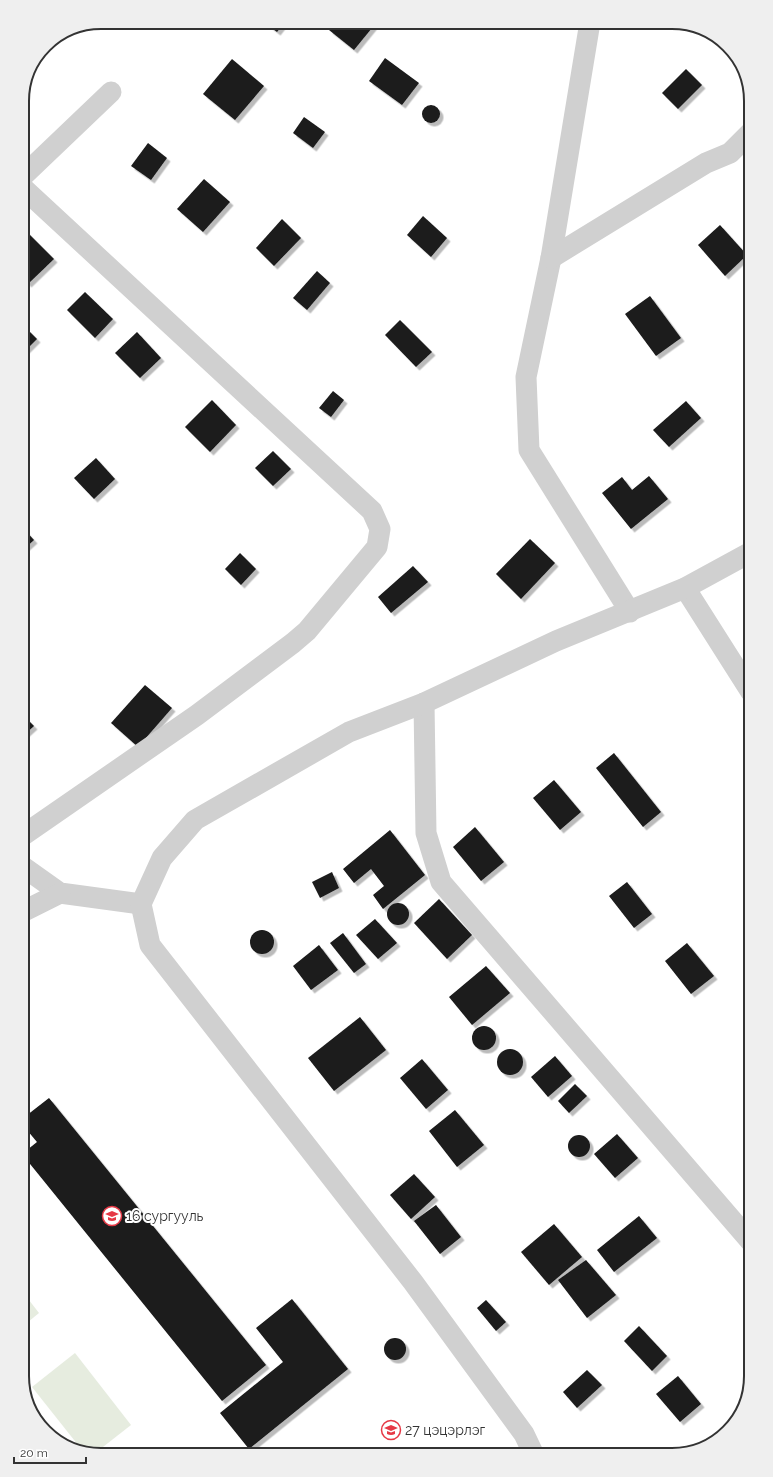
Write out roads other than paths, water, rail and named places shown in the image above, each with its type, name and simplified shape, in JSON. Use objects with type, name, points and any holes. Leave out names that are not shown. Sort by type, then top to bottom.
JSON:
[{"type":"street","points":[[589,29],[551,258],[526,377],[528,450],[630,612]]},
{"type":"street","points":[[29,169],[111,92]]},
{"type":"street","points":[[551,258],[706,163],[730,153],[744,139]]},
{"type":"street","points":[[29,192],[372,511],[380,529],[377,547],[307,631],[197,715],[29,831]]},
{"type":"street","points":[[531,1448],[524,1434],[413,1282],[150,945],[141,904],[162,858],[195,820],[349,732],[424,703],[556,641],[630,612],[685,588],[744,556]]},
{"type":"street","points":[[685,588],[744,681]]},
{"type":"street","points":[[424,703],[426,833],[441,882],[744,1234]]},
{"type":"street","points":[[29,871],[60,893],[141,904]]},
{"type":"street","points":[[29,908],[60,893]]},
{"type":"place","name":"16 сургууль","points":[[112,1216]]},
{"type":"place","name":"27 цэцэрлэг","points":[[391,1430]]}]
